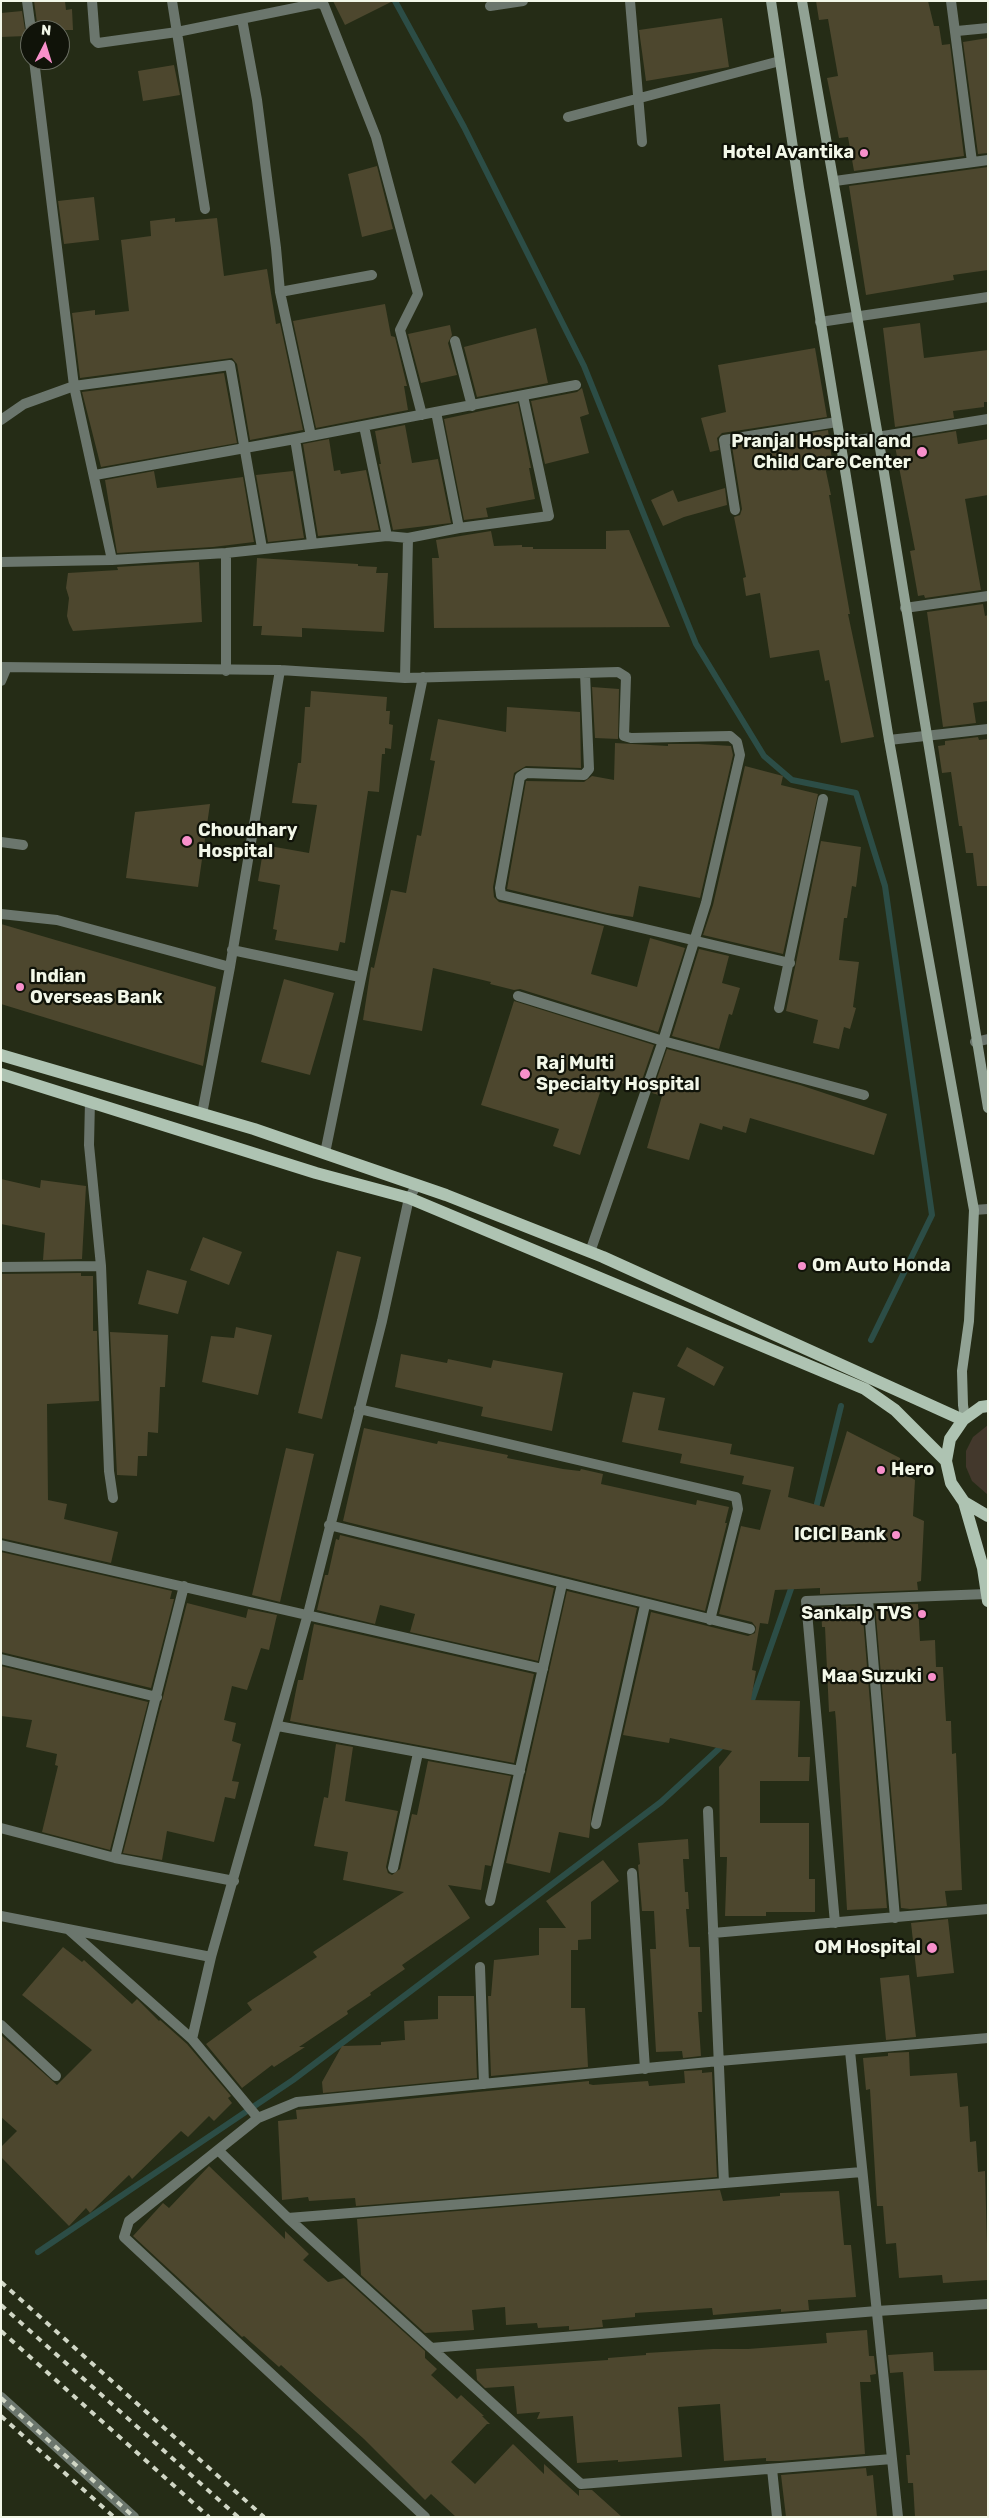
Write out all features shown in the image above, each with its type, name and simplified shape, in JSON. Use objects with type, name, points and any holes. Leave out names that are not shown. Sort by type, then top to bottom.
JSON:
[{"type":"main road","points":[[771,1],[820,322],[889,740],[974,1210],[969,1321],[962,1371],[964,1419]]},
{"type":"main road","points":[[802,1],[835,181],[856,316],[878,436],[975,1042],[988,1108]]},
{"type":"main road","points":[[1,1055],[202,1114],[325,1153],[417,1185],[590,1252],[964,1419]]},
{"type":"main road","points":[[1,1074],[316,1173],[409,1198],[865,1389],[896,1410],[946,1461]]},
{"type":"main road","points":[[988,1406],[982,1407],[964,1419],[950,1439],[946,1461],[951,1484],[964,1502],[984,1568],[988,1601]]},
{"type":"main road","points":[[964,1502],[988,1516]]},
{"type":"street","points":[[27,1],[29,20]]},
{"type":"street","points":[[92,1],[95,40],[98,43],[177,32],[319,3],[326,8],[376,137],[418,294],[400,330],[422,415]]},
{"type":"street","points":[[172,1],[205,209]]},
{"type":"street","points":[[490,6],[522,1]]},
{"type":"street","points":[[630,1],[642,142]]},
{"type":"street","points":[[951,1],[957,31],[972,162]]},
{"type":"street","points":[[242,19],[258,110],[280,292],[311,436]]},
{"type":"street","points":[[957,31],[988,28]]},
{"type":"street","points":[[568,117],[780,61]]},
{"type":"street","points":[[35,70],[74,386],[95,475],[112,560]]},
{"type":"street","points":[[835,181],[988,160]]},
{"type":"street","points":[[280,292],[372,275]]},
{"type":"street","points":[[820,322],[988,297]]},
{"type":"street","points":[[456,341],[472,406]]},
{"type":"street","points":[[1,420],[24,404],[74,386],[230,364],[262,548]]},
{"type":"street","points":[[95,475],[472,406],[576,385]]},
{"type":"street","points":[[1,562],[112,560],[226,553],[312,542],[386,536],[408,538],[460,528],[548,516],[523,396]]},
{"type":"street","points":[[436,412],[460,528]]},
{"type":"street","points":[[840,443],[988,419]]},
{"type":"street","points":[[735,510],[724,440],[837,422]]},
{"type":"street","points":[[364,426],[386,536]]},
{"type":"street","points":[[295,439],[312,542]]},
{"type":"street","points":[[405,678],[408,538]]},
{"type":"street","points":[[226,553],[226,671]]},
{"type":"street","points":[[906,608],[988,596]]},
{"type":"street","points":[[1,681],[4,668],[280,670],[405,678],[618,672],[626,677],[624,736],[631,738],[730,736],[737,742],[740,755],[706,903],[663,1040],[590,1252]]},
{"type":"street","points":[[202,1114],[230,967],[280,670]]},
{"type":"street","points":[[586,673],[589,769],[584,775],[522,774],[501,895],[790,963]]},
{"type":"street","points":[[325,1153],[423,677]]},
{"type":"street","points":[[889,740],[988,729]]},
{"type":"street","points":[[779,1008],[824,799]]},
{"type":"street","points":[[1,842],[23,845]]},
{"type":"street","points":[[1,914],[57,920],[230,967]]},
{"type":"street","points":[[232,950],[360,977]]},
{"type":"street","points":[[518,996],[663,1040],[864,1096]]},
{"type":"street","points":[[975,1042],[988,1039]]},
{"type":"street","points":[[90,1101],[89,1145],[101,1266],[109,1471],[112,1498]]},
{"type":"street","points":[[192,2039],[211,1957],[278,1726],[308,1614],[409,1198],[417,1185]]},
{"type":"street","points":[[974,1210],[988,1209]]},
{"type":"street","points":[[1,1267],[101,1266]]},
{"type":"street","points":[[359,1409],[736,1497],[738,1509],[710,1620]]},
{"type":"street","points":[[329,1525],[645,1605],[750,1629]]},
{"type":"street","points":[[1,1545],[543,1669]]},
{"type":"street","points":[[490,1901],[562,1584]]},
{"type":"street","points":[[115,1858],[184,1586]]},
{"type":"street","points":[[835,1923],[806,1601],[987,1594]]},
{"type":"street","points":[[868,1599],[895,1918]]},
{"type":"street","points":[[596,1824],[645,1605]]},
{"type":"street","points":[[1,1659],[156,1697]]},
{"type":"street","points":[[278,1726],[520,1771]]},
{"type":"street","points":[[393,1868],[418,1753]]},
{"type":"street","points":[[708,1811],[724,2183]]},
{"type":"street","points":[[1,1828],[115,1858],[234,1881]]},
{"type":"street","points":[[632,1873],[645,2069]]},
{"type":"street","points":[[713,1933],[988,1909]]},
{"type":"street","points":[[1,1916],[211,1957]]},
{"type":"street","points":[[68,1929],[192,2039],[256,2114]]},
{"type":"street","points":[[480,1967],[484,2084]]},
{"type":"street","points":[[1,2025],[56,2076]]},
{"type":"street","points":[[425,2517],[124,2237],[129,2221],[218,2150],[256,2114],[297,2102],[988,2038]]},
{"type":"street","points":[[850,2051],[898,2517]]},
{"type":"street","points":[[218,2150],[288,2218],[581,2484],[892,2459]]},
{"type":"street","points":[[288,2218],[862,2172]]},
{"type":"street","points":[[431,2348],[877,2311],[988,2304]]},
{"type":"street","points":[[1,2397],[134,2517]]},
{"type":"street","points":[[772,2468],[777,2517]]},
{"type":"shaded area","points":[[988,1425],[988,1495],[972,1481],[966,1467],[966,1451],[973,1437]]},
{"type":"building","points":[[34,1],[65,1],[66,10],[72,9],[73,30],[70,30],[70,20],[37,20]]},
{"type":"building","points":[[333,1],[393,1],[345,25]]},
{"type":"building","points":[[816,1],[928,1],[934,26],[939,26],[942,45],[950,44],[964,156],[854,171],[848,137],[839,138],[827,78],[838,76],[828,19],[819,20]]},
{"type":"building","points":[[22,11],[23,20],[20,20],[20,36],[1,37],[1,13]]},
{"type":"building","points":[[722,18],[729,67],[646,81],[639,30]]},
{"type":"building","points":[[988,38],[988,153],[978,154],[963,42]]},
{"type":"building","points":[[174,65],[180,95],[143,101],[138,71]]},
{"type":"building","points":[[377,166],[393,229],[362,237],[348,174]]},
{"type":"building","points":[[988,167],[988,270],[953,275],[954,280],[866,295],[849,186]]},
{"type":"building","points":[[94,197],[99,240],[64,244],[58,201]]},
{"type":"building","points":[[175,218],[175,222],[217,218],[224,276],[267,269],[276,324],[280,323],[303,430],[250,440],[237,364],[232,358],[80,378],[72,313],[95,310],[95,315],[129,311],[121,240],[151,236],[150,221]]},
{"type":"building","points":[[385,304],[391,336],[395,337],[407,386],[404,386],[408,410],[316,428],[293,321]]},
{"type":"building","points":[[920,323],[924,358],[988,350],[988,402],[984,402],[984,407],[953,411],[954,418],[895,427],[883,328]]},
{"type":"building","points":[[450,325],[452,335],[448,343],[457,375],[421,383],[408,334]]},
{"type":"building","points":[[536,328],[548,383],[477,397],[464,347]]},
{"type":"building","points":[[815,348],[827,417],[722,433],[717,438],[719,450],[710,452],[701,418],[726,412],[718,365]]},
{"type":"building","points":[[224,373],[237,443],[101,467],[82,392]]},
{"type":"building","points":[[582,388],[589,414],[580,417],[589,453],[545,464],[531,401],[577,392]]},
{"type":"building","points":[[518,403],[535,499],[486,508],[488,517],[464,520],[444,419]]},
{"type":"building","points":[[405,425],[412,463],[438,459],[451,523],[393,530],[379,464],[381,464],[375,431]]},
{"type":"building","points":[[828,430],[832,460],[824,462],[850,614],[848,614],[874,737],[841,743],[829,680],[825,681],[819,650],[770,658],[760,593],[746,596],[743,578],[746,577],[734,517],[740,515],[742,509],[732,446]]},
{"type":"building","points":[[956,431],[958,444],[988,439],[988,495],[965,499],[981,590],[925,598],[924,595],[918,596],[910,551],[915,550],[894,441]]},
{"type":"building","points":[[329,439],[334,471],[340,470],[341,474],[366,470],[379,530],[318,536],[303,444]]},
{"type":"building","points":[[154,471],[157,488],[243,477],[254,542],[213,547],[117,553],[105,480]]},
{"type":"building","points":[[293,471],[304,538],[268,542],[256,475]]},
{"type":"building","points":[[725,488],[727,505],[684,517],[663,526],[651,500],[673,490],[678,502]]},
{"type":"building","points":[[629,530],[670,627],[434,628],[432,558],[439,558],[436,540],[491,531],[494,546],[522,545],[522,547],[533,547],[533,549],[606,549],[606,531]]},
{"type":"building","points":[[257,558],[358,564],[358,566],[377,567],[376,573],[388,573],[384,632],[302,628],[302,637],[261,635],[262,626],[253,626]]},
{"type":"building","points":[[199,562],[202,622],[73,631],[67,616],[69,598],[66,588],[68,573],[118,570],[117,567]]},
{"type":"building","points":[[983,604],[985,616],[988,615],[988,701],[973,703],[976,723],[943,727],[927,612]]},
{"type":"building","points":[[592,687],[619,689],[618,739],[595,738]]},
{"type":"building","points":[[311,691],[387,697],[386,711],[390,711],[389,724],[393,725],[391,749],[385,748],[385,754],[382,754],[379,792],[368,791],[345,943],[340,942],[338,951],[275,940],[277,930],[273,929],[280,885],[258,881],[264,845],[309,853],[317,805],[292,803],[298,763],[301,763],[305,707],[310,707]]},
{"type":"building","points":[[507,707],[580,712],[581,768],[526,766],[514,773],[493,887],[494,897],[499,902],[604,926],[591,974],[637,987],[650,938],[685,948],[658,1032],[520,989],[514,990],[490,984],[491,982],[433,968],[422,1031],[363,1020],[371,967],[374,968],[391,890],[406,893],[417,835],[421,836],[435,761],[430,760],[438,719],[506,732]]},
{"type":"building","points":[[978,737],[979,740],[988,739],[988,886],[977,886],[973,853],[966,853],[962,826],[959,826],[951,772],[942,773],[938,746],[945,745],[945,741]]},
{"type":"building","points":[[615,743],[668,746],[668,744],[699,744],[731,746],[733,755],[700,898],[639,886],[633,917],[607,913],[507,889],[526,781],[584,782],[592,776],[614,780]]},
{"type":"building","points":[[745,766],[783,776],[781,785],[818,794],[783,954],[703,935],[713,905]]},
{"type":"building","points":[[210,804],[198,887],[126,878],[135,812]]},
{"type":"building","points":[[821,841],[861,847],[856,887],[852,886],[847,918],[844,918],[839,960],[859,962],[853,1007],[856,1008],[850,1029],[844,1027],[839,1049],[813,1043],[818,1020],[786,1011]]},
{"type":"building","points":[[1,924],[216,987],[203,1066],[1,1004]]},
{"type":"building","points":[[699,949],[729,956],[722,983],[740,988],[732,1015],[729,1014],[719,1049],[672,1036]]},
{"type":"building","points":[[284,979],[334,993],[310,1075],[261,1062]]},
{"type":"building","points":[[514,1001],[654,1045],[639,1089],[605,1077],[580,1155],[553,1146],[559,1129],[481,1105]]},
{"type":"building","points":[[667,1049],[800,1085],[887,1114],[874,1155],[750,1118],[746,1133],[723,1126],[722,1130],[700,1123],[689,1160],[647,1148],[662,1096],[652,1093]]},
{"type":"building","points":[[1,1179],[40,1188],[41,1180],[86,1186],[82,1259],[43,1260],[45,1233],[1,1224]]},
{"type":"building","points":[[203,1237],[242,1252],[229,1285],[190,1270]]},
{"type":"building","points":[[337,1251],[361,1257],[322,1419],[298,1413]]},
{"type":"building","points":[[147,1270],[187,1281],[178,1314],[138,1304]]},
{"type":"building","points":[[81,1273],[81,1276],[93,1276],[93,1331],[97,1331],[99,1401],[47,1404],[48,1500],[67,1504],[64,1519],[118,1532],[111,1563],[1,1538],[1,1274]]},
{"type":"building","points":[[236,1327],[272,1335],[258,1395],[202,1382],[211,1336],[234,1338]]},
{"type":"building","points":[[110,1332],[168,1335],[165,1387],[160,1387],[158,1433],[148,1432],[147,1456],[138,1456],[137,1476],[117,1475]]},
{"type":"building","points":[[687,1347],[724,1367],[714,1386],[677,1366]]},
{"type":"building","points":[[401,1354],[447,1363],[448,1359],[491,1368],[493,1360],[563,1373],[552,1431],[481,1416],[483,1407],[395,1387]]},
{"type":"building","points":[[633,1392],[665,1398],[658,1430],[732,1444],[730,1454],[794,1467],[788,1497],[824,1507],[847,1431],[900,1458],[902,1472],[915,1480],[913,1516],[924,1521],[921,1581],[917,1582],[918,1590],[820,1594],[820,1588],[775,1590],[768,1624],[760,1623],[752,1670],[756,1671],[751,1700],[800,1701],[798,1757],[810,1757],[809,1781],[760,1781],[760,1823],[809,1823],[809,1879],[815,1879],[815,1912],[766,1912],[766,1916],[725,1916],[727,1857],[720,1857],[719,1767],[732,1751],[670,1738],[669,1743],[623,1735],[651,1612],[748,1636],[755,1633],[756,1627],[752,1622],[719,1614],[741,1526],[760,1530],[771,1490],[742,1484],[744,1476],[680,1463],[682,1454],[622,1442]]},
{"type":"building","points":[[364,1428],[437,1444],[438,1441],[508,1455],[507,1458],[563,1469],[580,1471],[581,1469],[603,1474],[601,1484],[696,1505],[697,1500],[729,1507],[725,1523],[727,1523],[705,1611],[343,1521]]},
{"type":"building","points":[[286,1448],[314,1454],[280,1602],[252,1595]]},
{"type":"building","points":[[340,1535],[554,1588],[538,1661],[410,1632],[415,1614],[380,1605],[375,1624],[317,1610],[325,1575],[328,1575],[336,1539],[339,1540]]},
{"type":"building","points":[[1,1552],[172,1591],[170,1599],[174,1599],[151,1688],[1,1652]]},
{"type":"building","points":[[567,1591],[637,1608],[592,1809],[589,1838],[559,1832],[550,1873],[506,1863]]},
{"type":"building","points":[[187,1603],[246,1618],[248,1609],[277,1615],[269,1650],[261,1648],[247,1690],[232,1686],[224,1720],[236,1723],[232,1741],[241,1744],[232,1781],[239,1782],[235,1799],[225,1797],[214,1842],[167,1831],[162,1860],[123,1853]]},
{"type":"building","points":[[918,1604],[920,1641],[935,1640],[936,1667],[943,1667],[946,1721],[951,1721],[952,1754],[956,1753],[962,1890],[945,1891],[947,1906],[910,1909],[901,1908],[875,1605]]},
{"type":"building","points":[[862,1606],[887,1908],[847,1910],[836,1721],[835,1711],[829,1712],[825,1627],[822,1627],[821,1607]]},
{"type":"building","points":[[314,1624],[534,1674],[514,1763],[290,1721],[298,1680],[303,1680]]},
{"type":"building","points":[[1,1666],[148,1702],[110,1850],[42,1832],[58,1766],[55,1765],[57,1754],[26,1747],[32,1720],[1,1716]]},
{"type":"building","points":[[336,1744],[353,1747],[345,1801],[398,1811],[386,1867],[388,1873],[392,1875],[400,1869],[412,1814],[417,1815],[428,1761],[511,1776],[491,1866],[485,1865],[481,1890],[448,1885],[470,1918],[402,1965],[405,1969],[347,2011],[348,2014],[299,2047],[305,2047],[274,2067],[272,2065],[242,2088],[206,2044],[252,2010],[247,2003],[317,1957],[313,1952],[404,1892],[343,1880],[348,1852],[314,1846],[324,1797],[328,1798]]},
{"type":"building","points":[[688,1839],[689,1859],[683,1859],[685,1892],[688,1892],[689,1909],[686,1909],[689,1947],[700,1947],[702,2012],[698,2012],[701,2056],[683,2058],[682,2051],[656,2052],[650,1949],[656,1949],[654,1911],[642,1911],[638,1843]]},
{"type":"building","points":[[603,1860],[619,1881],[591,1902],[591,1939],[578,1940],[578,1950],[571,1950],[571,2008],[585,2008],[588,2067],[491,2076],[488,1996],[491,1996],[494,1960],[539,1955],[539,1928],[566,1928],[546,1901]]},
{"type":"building","points":[[948,1919],[954,1973],[917,1977],[911,1923]]},
{"type":"building","points":[[63,1947],[82,1962],[84,1960],[132,2004],[137,1999],[159,2021],[187,2044],[231,2096],[228,2098],[232,2103],[214,2121],[209,2116],[188,2137],[181,2131],[132,2179],[129,2175],[90,2213],[86,2208],[69,2226],[1,2157],[1,2147],[17,2131],[1,2117],[1,2035],[57,2085],[92,2050],[22,1995]]},
{"type":"building","points":[[909,1975],[916,2037],[886,2040],[880,1978]]},
{"type":"building","points":[[438,1996],[474,1996],[477,2078],[323,2093],[322,2082],[342,2046],[381,2045],[381,2042],[405,2040],[404,2021],[438,2019]]},
{"type":"building","points":[[909,2052],[910,2076],[957,2073],[960,2107],[968,2106],[970,2142],[976,2141],[978,2172],[985,2171],[988,2280],[943,2283],[942,2275],[899,2278],[896,2243],[886,2244],[883,2206],[877,2206],[870,2089],[866,2090],[863,2058],[888,2056],[888,2053]]},
{"type":"building","points":[[702,2070],[702,2073],[712,2072],[717,2177],[356,2206],[355,2198],[309,2201],[308,2197],[282,2200],[278,2121],[297,2119],[296,2110],[589,2081],[589,2084],[593,2085],[648,2081],[649,2086],[685,2083],[684,2071]]},
{"type":"building","points":[[209,2166],[285,2239],[285,2231],[309,2254],[303,2260],[328,2282],[344,2278],[425,2351],[425,2358],[437,2369],[431,2375],[457,2399],[461,2395],[484,2416],[482,2416],[490,2424],[487,2424],[451,2462],[475,2484],[513,2444],[544,2474],[544,2464],[579,2496],[579,2490],[592,2490],[622,2517],[456,2517],[431,2494],[425,2500],[364,2439],[281,2365],[279,2367],[244,2336],[242,2337],[133,2236],[163,2203],[169,2208]]},
{"type":"building","points":[[720,2190],[723,2201],[780,2196],[780,2193],[839,2191],[844,2245],[851,2245],[856,2297],[808,2300],[809,2310],[781,2312],[781,2309],[713,2315],[712,2308],[635,2313],[635,2317],[602,2320],[603,2327],[569,2330],[569,2326],[538,2328],[537,2323],[506,2325],[505,2307],[472,2310],[474,2330],[425,2333],[361,2275],[357,2219]]},
{"type":"building","points":[[867,2330],[869,2356],[874,2356],[876,2374],[870,2375],[871,2382],[860,2382],[865,2454],[780,2461],[766,2461],[766,2458],[724,2461],[720,2404],[678,2407],[682,2457],[577,2463],[573,2416],[537,2419],[540,2412],[517,2414],[514,2386],[485,2388],[477,2380],[476,2369],[608,2360],[608,2358],[646,2355],[646,2353],[748,2349],[827,2343],[826,2333]]},
{"type":"building","points":[[933,2352],[934,2371],[988,2370],[988,2517],[915,2517],[913,2483],[908,2483],[906,2455],[910,2455],[903,2372],[890,2373],[888,2355]]},
{"type":"building","points":[[866,2468],[867,2476],[873,2475],[877,2517],[786,2517],[781,2475]]},
{"type":"waterway","points":[[395,1],[464,127],[584,366],[696,644],[764,756],[792,780],[856,793],[885,886],[932,1215],[871,1340]]},
{"type":"waterway","points":[[815,1512],[841,1406]]},
{"type":"waterway","points":[[750,1706],[793,1583]]},
{"type":"waterway","points":[[38,2252],[293,2080],[661,1802],[724,1744]]},
{"type":"railway","points":[[1,2282],[264,2517]]},
{"type":"railway","points":[[1,2305],[238,2517]]},
{"type":"railway","points":[[1,2331],[209,2517]]},
{"type":"railway","points":[[1,2398],[134,2517]]},
{"type":"railway","points":[[1,2416],[114,2517]]},
{"type":"place","name":"Hotel Avantika","points":[[864,153]]},
{"type":"place","name":"Pranjal Hospital and Child Care Center","points":[[922,452]]},
{"type":"place","name":"Choudhary Hospital","points":[[187,841]]},
{"type":"place","name":"Indian Overseas Bank","points":[[20,987]]},
{"type":"place","name":"Raj Multi Specialty Hospital","points":[[525,1074]]},
{"type":"place","name":"Om Auto Honda","points":[[802,1266]]},
{"type":"place","name":"Hero","points":[[881,1470]]},
{"type":"place","name":"ICICI Bank","points":[[896,1535]]},
{"type":"place","name":"Sankalp TVS","points":[[922,1614]]},
{"type":"place","name":"Maa Suzuki","points":[[932,1677]]},
{"type":"place","name":"OM Hospital","points":[[932,1948]]}]
